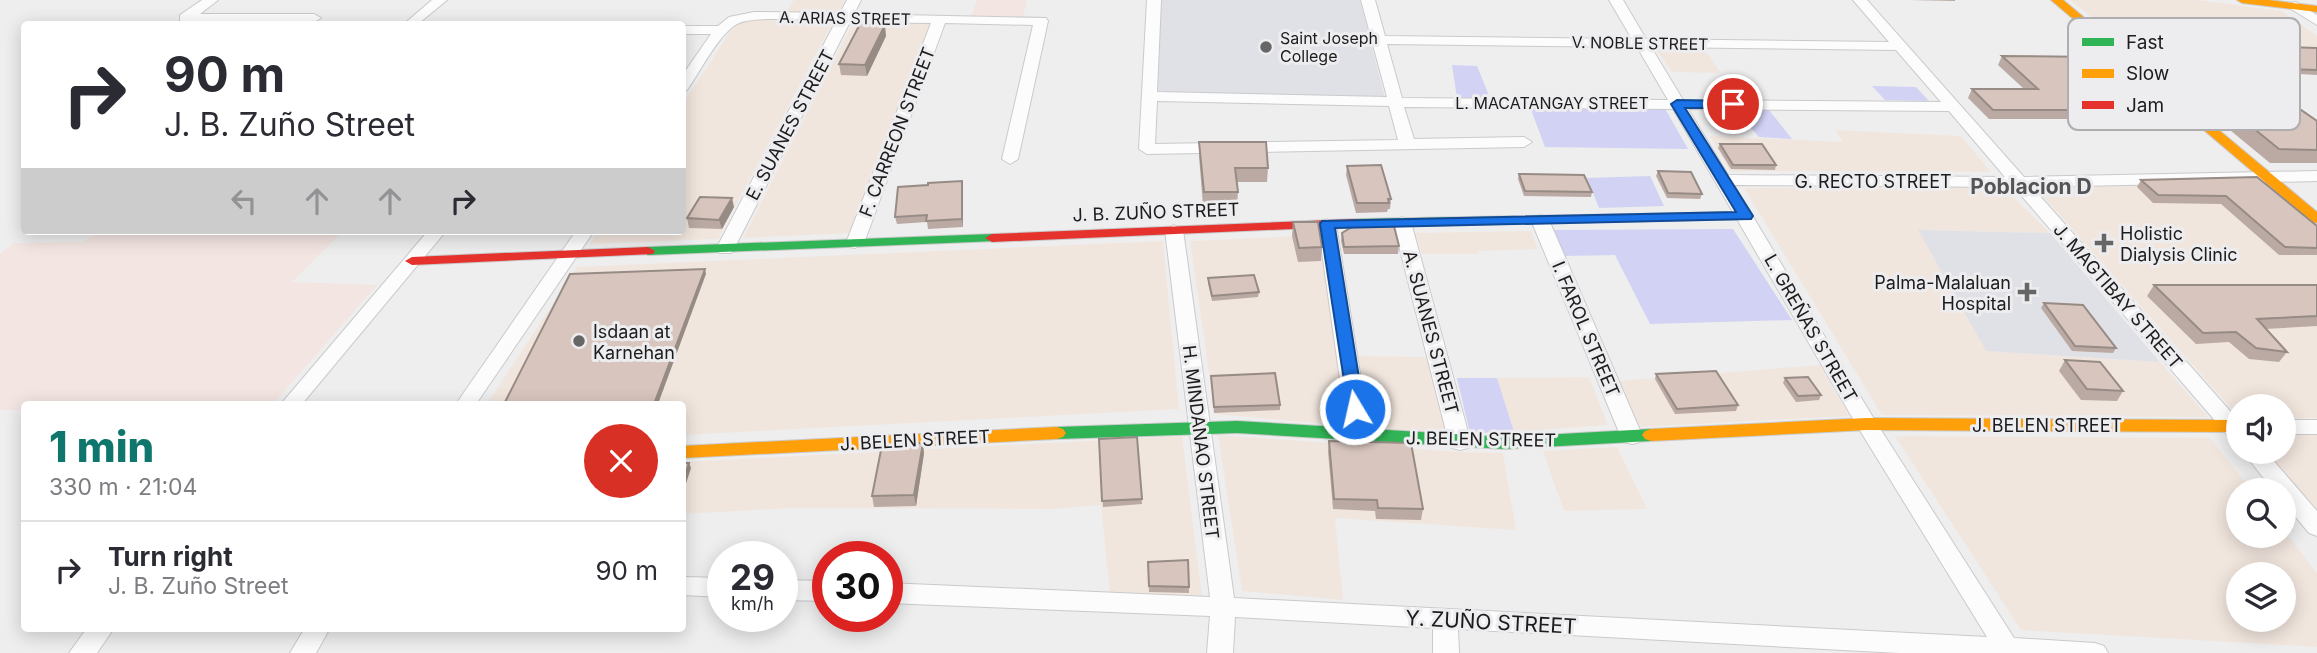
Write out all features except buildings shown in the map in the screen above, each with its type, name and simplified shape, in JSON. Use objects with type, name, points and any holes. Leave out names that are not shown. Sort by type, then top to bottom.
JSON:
[{"type":"street","points":[[211,0],[185,18],[314,18]]},
{"type":"street","points":[[414,21],[440,0]]},
{"type":"street","name":"E. SUANES STREET","points":[[725,250],[854,0]]},
{"type":"street","points":[[1154,0],[1147,149],[1524,142]]},
{"type":"street","points":[[1368,0],[1407,144]]},
{"type":"street","name":"L. GREÑAS STREET","points":[[1616,0],[1867,424],[2008,650]]},
{"type":"street","name":"J. MAGTIBAY STREET","points":[[1860,0],[2226,417]]},
{"type":"street","points":[[2056,0],[2077,18]]},
{"type":"street","points":[[2242,0],[2317,9]]},
{"type":"street","points":[[2296,6],[2317,21]]},
{"type":"street","name":"A. ARIAS STREET","points":[[721,30],[734,20],[754,16],[1041,22],[1010,159]]},
{"type":"street","name":"F. CARREON STREET","points":[[855,243],[939,20]]},
{"type":"street","points":[[686,30],[721,30]]},
{"type":"street","points":[[686,81],[721,30]]},
{"type":"street","name":"V. NOBLE STREET","points":[[1380,40],[1900,46]]},
{"type":"street","name":"L. MACATANGAY STREET","points":[[1149,96],[1395,102],[1955,107]]},
{"type":"street","points":[[2210,130],[2317,219]]},
{"type":"street","name":"G. RECTO STREET","points":[[1724,180],[2018,182],[2317,176]]},
{"type":"street","name":"J. B. ZUÑO STREET","points":[[412,261],[1327,224],[1746,216]]},
{"type":"street","name":"I. FAROL STREET","points":[[1540,220],[1632,437]]},
{"type":"street","name":"A. SUANES STREET","points":[[1402,222],[1460,443]]},
{"type":"street","points":[[1327,224],[1359,436]]},
{"type":"street","name":"H. MINDANAO STREET","points":[[1174,230],[1223,607],[1220,653]]},
{"type":"street","points":[[294,401],[434,235]]},
{"type":"street","points":[[468,401],[582,235]]},
{"type":"street","name":"J. BELEN STREET","points":[[686,452],[1199,426],[1242,426],[1460,443],[1867,424],[2226,428]]},
{"type":"street","points":[[2296,426],[2317,427]]},
{"type":"street","points":[[2264,464],[2317,527]]},
{"type":"street","points":[[686,586],[707,587]]},
{"type":"street","name":"Y. ZUÑO STREET","points":[[903,594],[1223,607],[2095,653]]},
{"type":"street","points":[[1446,620],[1446,653]]},
{"type":"street","points":[[82,653],[99,632]]},
{"type":"street","points":[[303,653],[316,632]]},
{"type":"shaded area","points":[[794,0],[845,0],[838,14],[785,13]]},
{"type":"shaded area","points":[[977,0],[1027,0],[1023,17],[971,16]]},
{"type":"shaded area","name":"Saint Joseph College","points":[[1161,0],[1360,0],[1385,98],[1157,93]]},
{"type":"shaded area","points":[[2070,0],[2197,0],[2282,11],[2292,18],[2093,18]]},
{"type":"shaded area","points":[[761,20],[833,22],[718,239],[590,244],[596,235],[686,235],[686,99],[731,30],[740,23]]},
{"type":"shaded area","points":[[854,21],[931,23],[850,233],[743,238]]},
{"type":"shaded area","points":[[2300,24],[2317,36],[2317,48],[2300,47]]},
{"type":"shaded area","points":[[1653,45],[1702,46],[1721,73],[1672,72]]},
{"type":"shaded area","points":[[1452,65],[1477,66],[1490,98],[1457,98]]},
{"type":"shaded area","points":[[1872,86],[1916,87],[1929,101],[1885,100]]},
{"type":"shaded area","points":[[1530,107],[1664,107],[1688,149],[1545,147]]},
{"type":"shaded area","points":[[1734,109],[1769,110],[1792,139],[1759,137]]},
{"type":"shaded area","points":[[1835,130],[1961,136],[1991,172],[1730,171],[1710,136],[1843,142]]},
{"type":"shaded area","points":[[1650,176],[1664,206],[1599,208],[1587,178]]},
{"type":"shaded area","points":[[2257,184],[2317,235],[2317,418],[2296,418],[2296,394],[2226,394],[2226,402],[2035,187]]},
{"type":"shaded area","points":[[2003,187],[2050,233],[1919,230],[1986,351],[2160,362],[2208,417],[1882,415],[1744,188]]},
{"type":"shaded area","points":[[1733,229],[1792,320],[1650,324],[1615,255],[1564,256],[1553,230]]},
{"type":"shaded area","name":"Palma-Malaluan Hospital","points":[[1918,230],[2050,233],[2160,362],[1986,351]]},
{"type":"shaded area","points":[[1531,231],[1538,249],[1479,251],[1479,254],[1422,254],[1415,233]]},
{"type":"shaded area","points":[[93,235],[339,235],[292,282],[377,285],[276,401],[21,401],[21,410],[0,410],[0,254],[14,243],[84,242]]},
{"type":"shaded area","points":[[1321,235],[1347,426],[1215,414],[1190,241]]},
{"type":"shaded area","points":[[1163,241],[1179,409],[686,435],[686,401],[489,401],[577,267]]},
{"type":"shaded area","points":[[1356,356],[1428,357],[1447,433],[1369,427]]},
{"type":"shaded area","points":[[1820,365],[1849,416],[1638,427],[1618,381]]},
{"type":"shaded area","points":[[1589,377],[1608,425],[1514,432],[1497,378]]},
{"type":"shaded area","points":[[1457,378],[1497,378],[1514,432],[1470,433]]},
{"type":"shaded area","points":[[2296,433],[2317,433],[2317,509],[2296,486],[2296,478],[2289,478],[2277,464],[2296,464]]},
{"type":"shaded area","points":[[1218,435],[1503,453],[1516,530],[1335,518],[1343,600],[1242,591]]},
{"type":"shaded area","points":[[1182,436],[1202,597],[1110,595],[1101,505],[1053,509],[792,508],[686,514],[686,462]]},
{"type":"shaded area","points":[[1895,436],[2210,438],[2226,458],[2226,464],[2230,464],[2242,478],[2226,478],[2226,548],[2296,546],[2317,573],[2317,647],[2021,630]]},
{"type":"shaded area","points":[[1617,447],[1647,509],[1564,511],[1543,451]]},
{"type":"traffic: fast","points":[[1356,223],[1746,216]]},
{"type":"traffic: fast","points":[[648,251],[992,238]]},
{"type":"traffic: fast","points":[[1057,433],[1237,427],[1504,443],[1651,435]]},
{"type":"traffic: slow","points":[[2056,0],[2077,18]]},
{"type":"traffic: slow","points":[[2242,0],[2317,9]]},
{"type":"traffic: slow","points":[[2211,130],[2317,219]]},
{"type":"traffic: slow","points":[[1651,435],[1867,424],[2226,426]]},
{"type":"traffic: slow","points":[[686,452],[1057,433]]},
{"type":"traffic: jam","points":[[992,238],[1356,223]]},
{"type":"traffic: jam","points":[[412,261],[648,251]]},
{"type":"place","name":"Saint Joseph College","points":[[1266,47]]},
{"type":"place","name":"Holistic Dialysis Clinic","points":[[2104,243]]},
{"type":"place","name":"Palma-Malaluan Hospital","points":[[2027,292]]},
{"type":"place","name":"Isdaan at Karnehan","points":[[579,341]]},
{"type":"district","name":"Poblacion D","points":[[2031,186]]},
{"type":"route","points":[[1355,409],[1327,224],[1746,216],[1677,104],[1733,104]]}]
